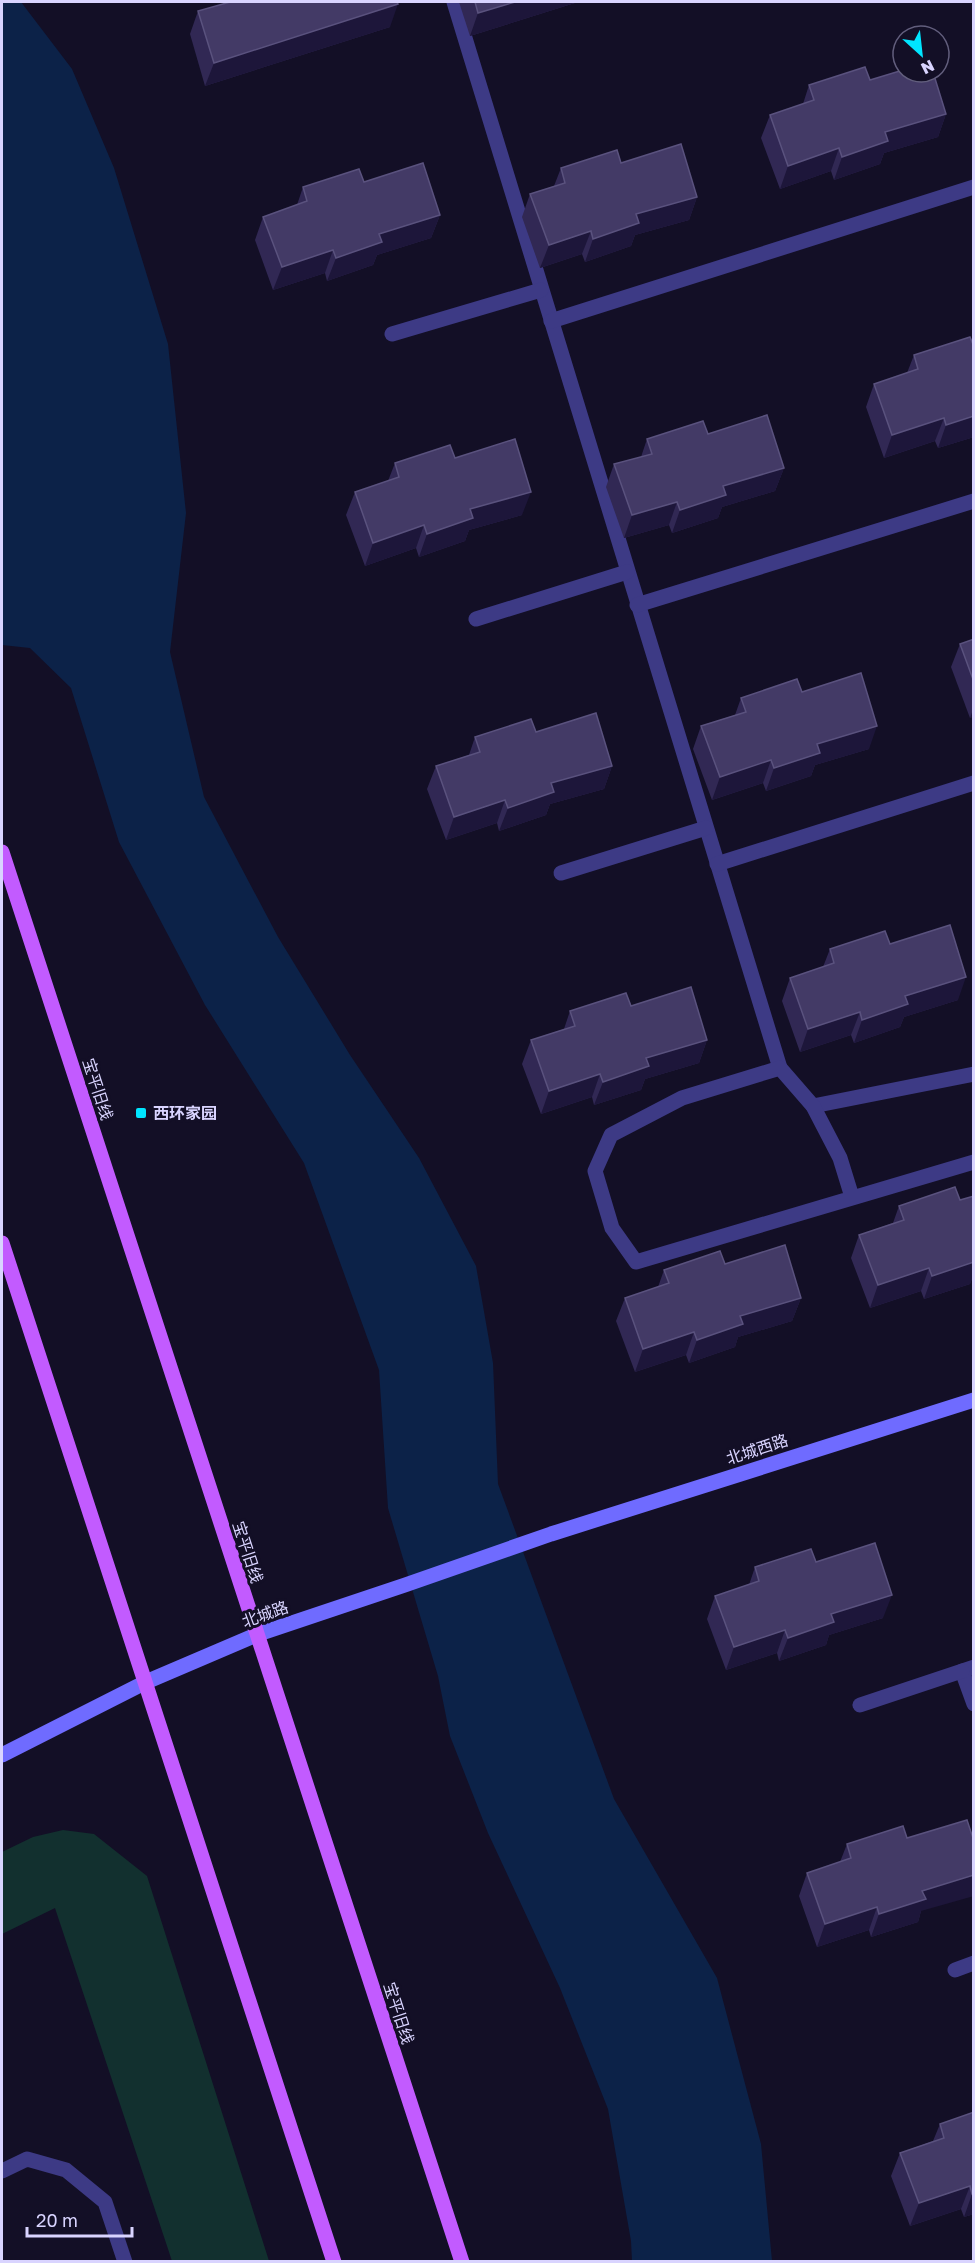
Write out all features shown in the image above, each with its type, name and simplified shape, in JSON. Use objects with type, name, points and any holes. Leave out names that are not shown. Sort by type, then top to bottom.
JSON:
[{"type":"main road","name":"宝平旧线","points":[[2,852],[462,2262]]},
{"type":"main road","points":[[2,1243],[334,2262]]},
{"type":"street","points":[[454,2],[780,1068],[813,1106],[840,1158],[852,1197]]},
{"type":"street","points":[[551,321],[974,187]]},
{"type":"street","points":[[392,334],[541,290]]},
{"type":"street","points":[[638,605],[974,501]]},
{"type":"street","points":[[476,619],[627,572]]},
{"type":"street","points":[[717,864],[974,783]]},
{"type":"street","points":[[561,873],[706,828]]},
{"type":"street","points":[[780,1068],[682,1098],[611,1135],[595,1171],[612,1228],[636,1262],[974,1162]]},
{"type":"street","points":[[813,1106],[974,1074]]},
{"type":"street","name":"北城西路","points":[[551,1533],[974,1400]]},
{"type":"street","name":"北城路","points":[[2,1755],[146,1683],[256,1635],[405,1586],[551,1533]]},
{"type":"street","points":[[860,1705],[968,1669],[974,1704]]},
{"type":"street","points":[[955,1970],[974,1963]]},
{"type":"street","points":[[2,2171],[27,2158],[66,2170],[105,2202],[125,2262]]},
{"type":"green space","points":[[63,1830],[94,1834],[147,1876],[269,2261],[172,2261],[55,1908],[2,1934],[2,1852],[33,1837]]},
{"type":"water","points":[[2,2],[21,2],[72,69],[114,168],[168,344],[186,513],[170,652],[204,797],[278,937],[350,1055],[419,1158],[476,1266],[493,1363],[498,1484],[614,1799],[717,1978],[761,2144],[772,2261],[632,2261],[631,2241],[608,2109],[560,1988],[488,1833],[450,1736],[438,1676],[388,1508],[379,1370],[304,1163],[205,1005],[119,842],[71,688],[30,648],[2,645]]},
{"type":"building","points":[[230,2],[397,2],[398,4],[214,63],[198,11]]},
{"type":"building","points":[[475,2],[515,2],[478,13]]},
{"type":"building","points":[[865,67],[870,80],[891,74],[891,84],[937,84],[946,114],[885,132],[888,141],[842,157],[839,148],[788,166],[770,115],[814,100],[809,85]]},
{"type":"building","points":[[681,144],[697,197],[636,214],[639,223],[593,239],[591,231],[549,245],[530,194],[565,183],[561,168],[617,150],[621,163]]},
{"type":"building","points":[[423,163],[440,215],[379,234],[382,242],[336,258],[333,250],[282,267],[263,217],[307,201],[303,187],[359,169],[364,182]]},
{"type":"building","points":[[970,337],[974,347],[974,416],[946,425],[944,418],[892,435],[874,384],[918,369],[914,355]]},
{"type":"building","points":[[767,415],[784,468],[723,486],[726,495],[680,510],[677,502],[632,515],[614,464],[652,454],[647,439],[703,421],[708,434]]},
{"type":"building","points":[[515,439],[531,492],[470,509],[473,518],[427,534],[424,525],[373,543],[355,492],[399,477],[395,463],[450,445],[455,458]]},
{"type":"building","points":[[974,639],[974,682],[960,644]]},
{"type":"building","points":[[861,673],[877,726],[817,744],[820,753],[774,768],[771,760],[720,777],[701,726],[746,712],[741,698],[797,679],[802,692]]},
{"type":"building","points":[[596,713],[612,766],[551,783],[554,792],[508,808],[505,800],[454,817],[436,766],[480,752],[475,737],[531,719],[536,732]]},
{"type":"building","points":[[950,925],[966,977],[905,996],[908,1004],[862,1020],[860,1012],[808,1029],[790,978],[834,963],[830,949],[885,931],[890,944]]},
{"type":"building","points":[[691,987],[707,1040],[646,1058],[649,1066],[603,1082],[600,1074],[549,1091],[531,1040],[575,1026],[570,1011],[626,993],[631,1006]]},
{"type":"building","points":[[955,1187],[960,1200],[974,1196],[974,1262],[932,1276],[929,1268],[878,1285],[859,1235],[904,1220],[899,1206]]},
{"type":"building","points":[[785,1245],[801,1298],[740,1316],[743,1324],[697,1340],[694,1332],[643,1349],[625,1298],[669,1283],[664,1270],[720,1251],[725,1264]]},
{"type":"building","points":[[875,1543],[892,1595],[831,1614],[834,1622],[788,1638],[785,1630],[734,1647],[715,1596],[759,1581],[755,1567],[811,1549],[816,1562]]},
{"type":"building","points":[[967,1820],[974,1841],[974,1875],[922,1891],[926,1899],[879,1914],[877,1907],[825,1924],[807,1873],[851,1858],[847,1844],[903,1826],[907,1838]]},
{"type":"building","points":[[974,2112],[974,2194],[970,2186],[919,2203],[900,2153],[944,2138],[940,2124]]},
{"type":"place","name":"西环家园","points":[[141,1113]]}]
